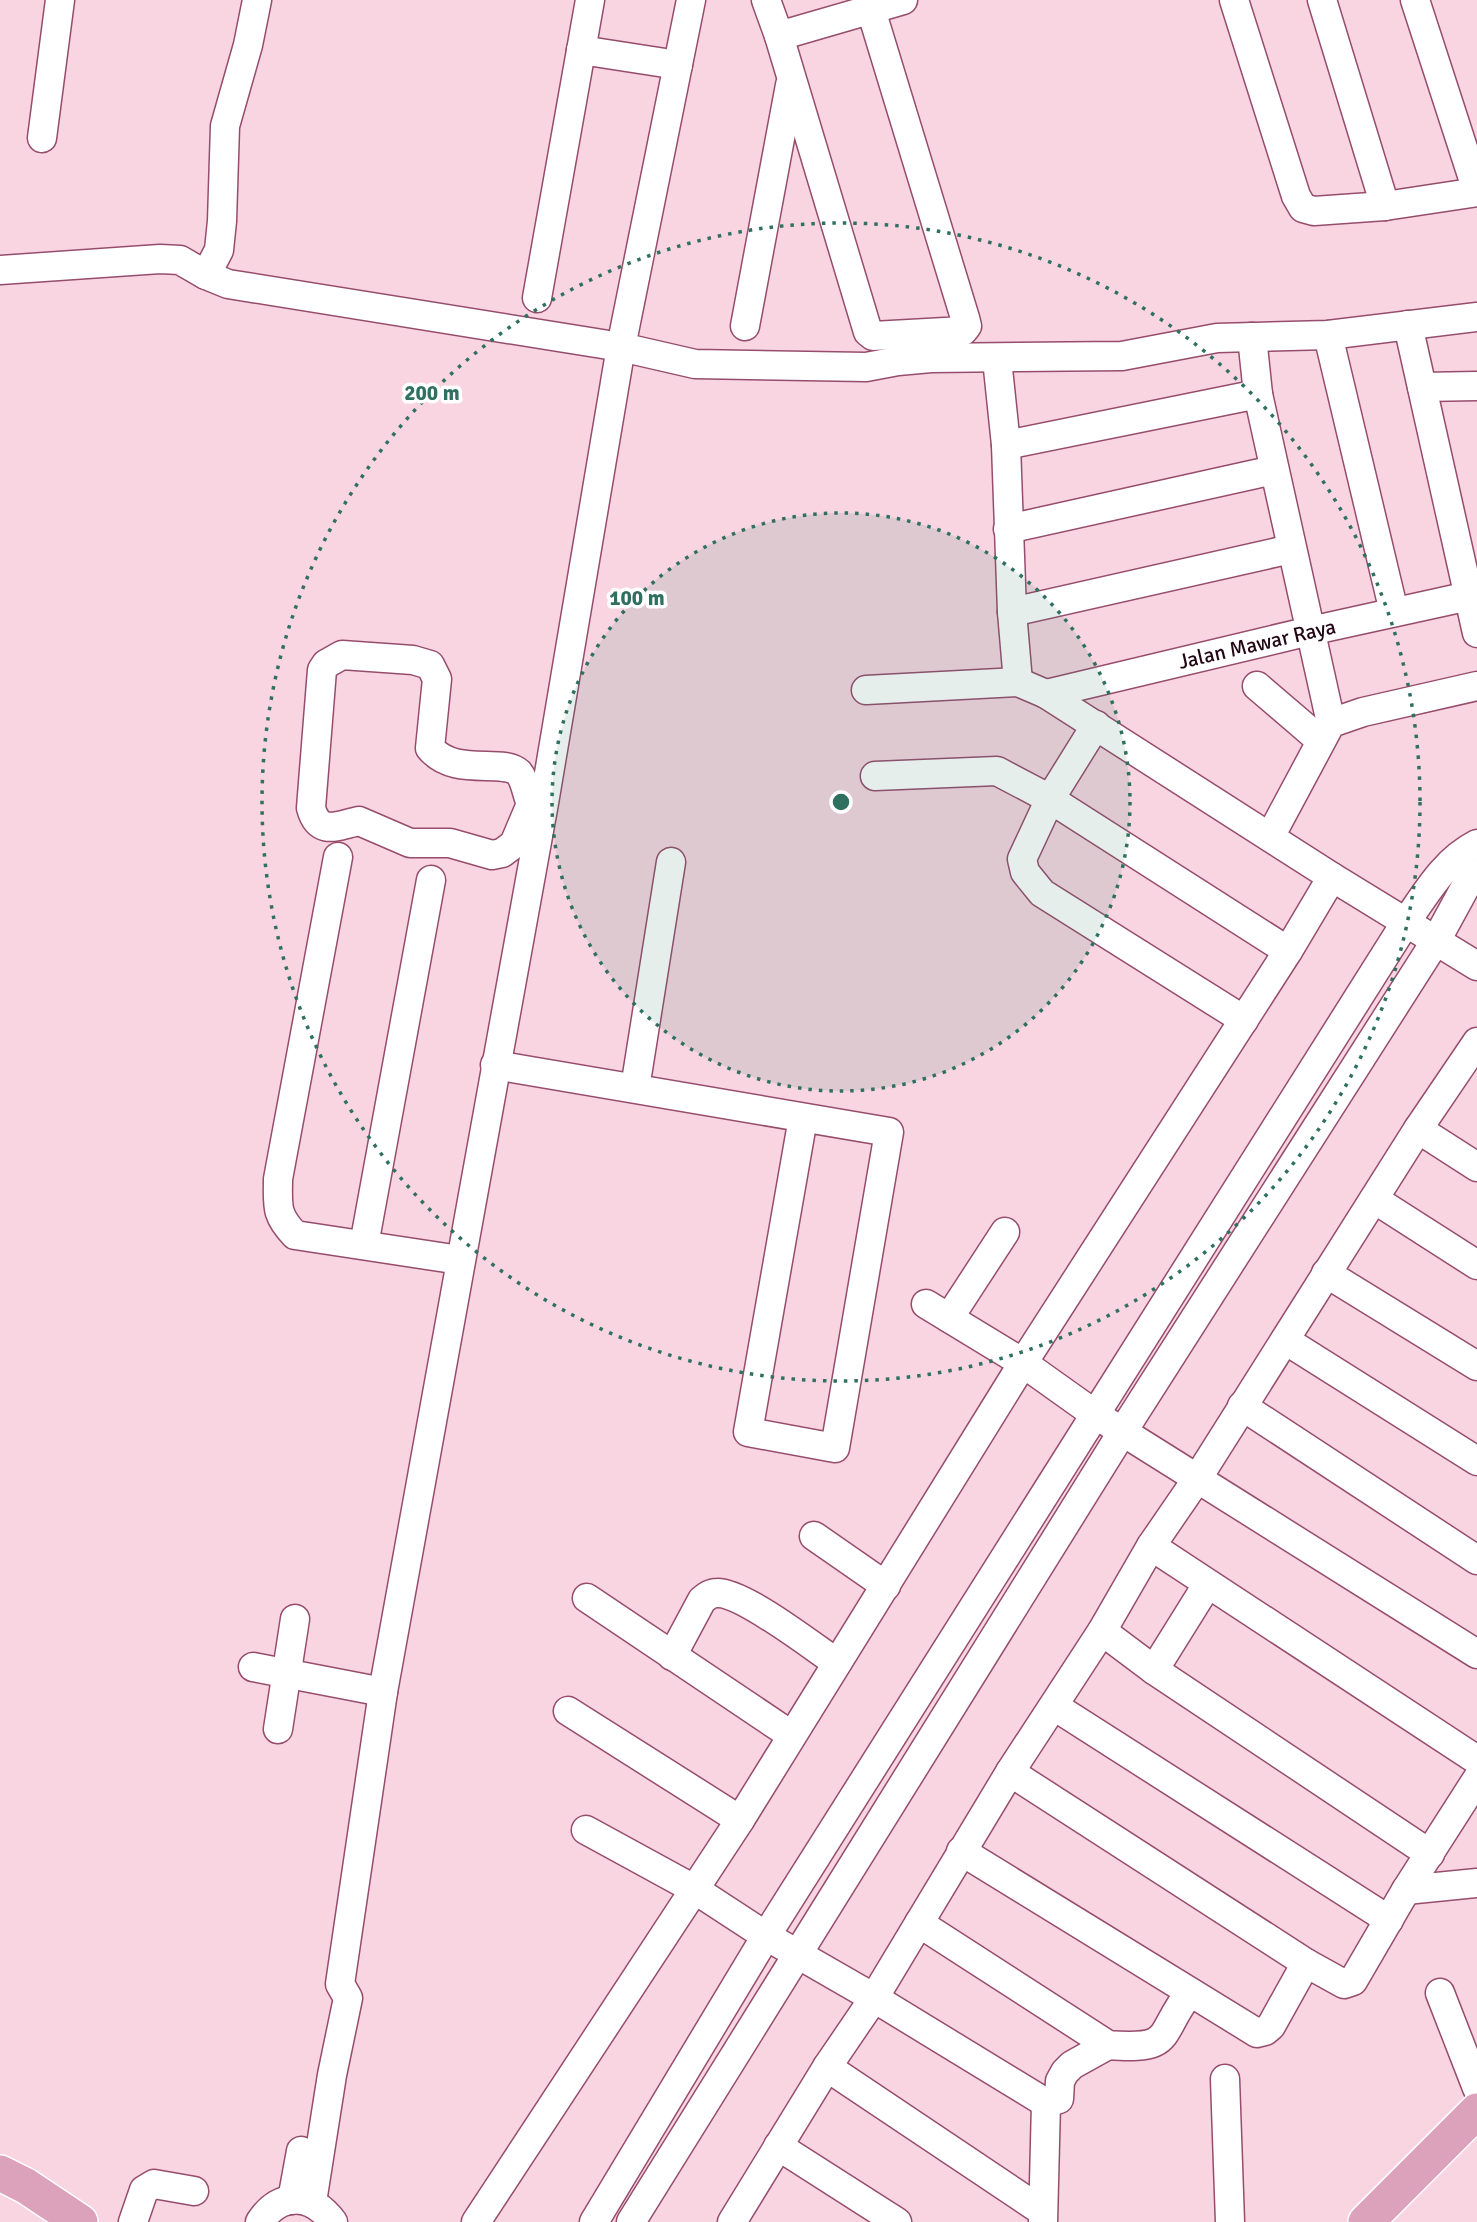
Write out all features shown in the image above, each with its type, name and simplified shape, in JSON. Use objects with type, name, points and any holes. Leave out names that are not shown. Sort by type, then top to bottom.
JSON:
[{"type":"main road","points":[[1366,2222],[1477,2111]]},
{"type":"main road","points":[[0,2173],[26,2186],[80,2222]]},
{"type":"street","points":[[42,138],[60,0]]},
{"type":"street","points":[[206,275],[219,250],[225,126],[248,45],[257,0]]},
{"type":"street","points":[[537,298],[590,0]]},
{"type":"street","points":[[302,2201],[330,1993],[340,1984],[383,1692],[495,1065],[538,804],[621,347],[691,0]]},
{"type":"street","points":[[766,0],[868,332],[873,335],[963,331],[967,326],[965,318],[869,5]]},
{"type":"street","points":[[779,36],[869,5],[903,0]]},
{"type":"street","points":[[1234,0],[1296,196],[1303,208],[1314,211],[1385,206],[1477,192],[1415,0]]},
{"type":"street","points":[[1322,0],[1385,206]]},
{"type":"street","points":[[581,50],[678,65]]},
{"type":"street","points":[[745,326],[791,79]]},
{"type":"street","points":[[0,270],[160,259],[180,260],[228,284],[621,347],[695,364],[866,367],[931,358],[1122,356],[1217,338],[1328,335],[1477,317]]},
{"type":"street","points":[[1408,325],[1477,633]]},
{"type":"street","points":[[1328,335],[1394,612]]},
{"type":"street","points":[[1252,337],[1258,394],[1310,631],[1326,731]]},
{"type":"street","points":[[997,359],[1006,445],[1012,612],[1018,682]]},
{"type":"street","points":[[1422,387],[1477,386]]},
{"type":"street","points":[[1006,445],[1258,394]]},
{"type":"street","points":[[1008,529],[1274,470]]},
{"type":"street","points":[[1012,612],[1291,550]]},
{"type":"street","name":"Jalan Mawar Raya","points":[[1046,694],[1469,596]]},
{"type":"street","points":[[342,655],[413,660],[430,665],[437,679],[430,748],[445,760],[459,765],[511,768],[520,774],[538,804],[514,844],[502,853],[492,855],[450,843],[410,843],[359,821],[339,827],[320,824],[314,818],[311,808],[322,670],[326,664],[342,655]]},
{"type":"street","points":[[866,690],[1018,682],[1046,694],[1332,877],[1477,966]]},
{"type":"street","points":[[1257,686],[1326,731]]},
{"type":"street","points":[[1270,837],[1326,731],[1363,712],[1477,686]]},
{"type":"street","points":[[1096,725],[1050,799],[1022,859],[1025,872],[1042,893],[1244,1020]]},
{"type":"street","points":[[875,776],[997,771],[1050,799],[1288,951]]},
{"type":"street","points":[[594,2222],[766,1936],[1406,922],[1440,872],[1460,853],[1477,844]]},
{"type":"street","points":[[338,857],[278,1179],[277,1211],[283,1223],[295,1235],[460,1260]]},
{"type":"street","points":[[635,1088],[671,862]]},
{"type":"street","points":[[631,2222],[1123,1432],[1437,939],[1467,884],[1477,874]]},
{"type":"street","points":[[476,2222],[740,1820],[1023,1363],[1288,951],[1332,877]]},
{"type":"street","points":[[364,1245],[431,880]]},
{"type":"street","points":[[738,2220],[778,2146],[874,1998],[1010,1772],[1102,1631],[1151,1546],[1197,1479],[1418,1129],[1472,1060]]},
{"type":"street","points":[[495,1065],[889,1132],[835,1448],[748,1432],[803,1118]]},
{"type":"street","points":[[1418,1129],[1477,1167]]},
{"type":"street","points":[[1374,1199],[1477,1265]]},
{"type":"street","points":[[1005,1233],[937,1311],[1023,1363],[1096,1415],[1477,1654]]},
{"type":"street","points":[[1326,1273],[1477,1366]]},
{"type":"street","points":[[1285,1340],[1477,1461]]},
{"type":"street","points":[[1242,1406],[1477,1560]]},
{"type":"street","points":[[814,1536],[886,1586]]},
{"type":"street","points":[[1151,1546],[1477,1760]]},
{"type":"street","points":[[1154,1670],[1207,1585]]},
{"type":"street","points":[[672,1656],[702,1600],[708,1595],[718,1593],[731,1595],[749,1605],[837,1663]]},
{"type":"street","points":[[587,1598],[791,1735]]},
{"type":"street","points":[[278,1729],[295,1619]]},
{"type":"street","points":[[1102,1631],[1154,1670],[1430,1854]]},
{"type":"street","points":[[253,1667],[383,1692]]},
{"type":"street","points":[[1054,1706],[1389,1920]]},
{"type":"street","points":[[568,1711],[740,1820]]},
{"type":"street","points":[[1010,1772],[1306,1963],[1345,1984],[1353,1981],[1406,1890],[1477,1779]]},
{"type":"street","points":[[586,1830],[694,1889],[766,1936],[874,1998],[1046,2104]]},
{"type":"street","points":[[961,1851],[1257,2033],[1265,2031],[1271,2025],[1306,1963]]},
{"type":"street","points":[[1406,1890],[1477,1882]]},
{"type":"street","points":[[919,1923],[1108,2045],[1139,2047],[1156,2042],[1165,2034],[1190,1992]]},
{"type":"street","points":[[1440,1993],[1477,2088]]},
{"type":"street","points":[[1046,2104],[1059,2099],[1060,2081],[1072,2065],[1108,2045]]},
{"type":"street","points":[[827,2067],[1042,2216]]},
{"type":"street","points":[[1225,2079],[1230,2222]]},
{"type":"street","points":[[1042,2216],[1046,2104]]},
{"type":"street","points":[[778,2146],[897,2222]]},
{"type":"street","points":[[133,2222],[144,2190],[154,2184],[194,2191]]},
{"type":"street","points":[[260,2222],[270,2209],[283,2201],[302,2201],[325,2210],[333,2222]]}]
